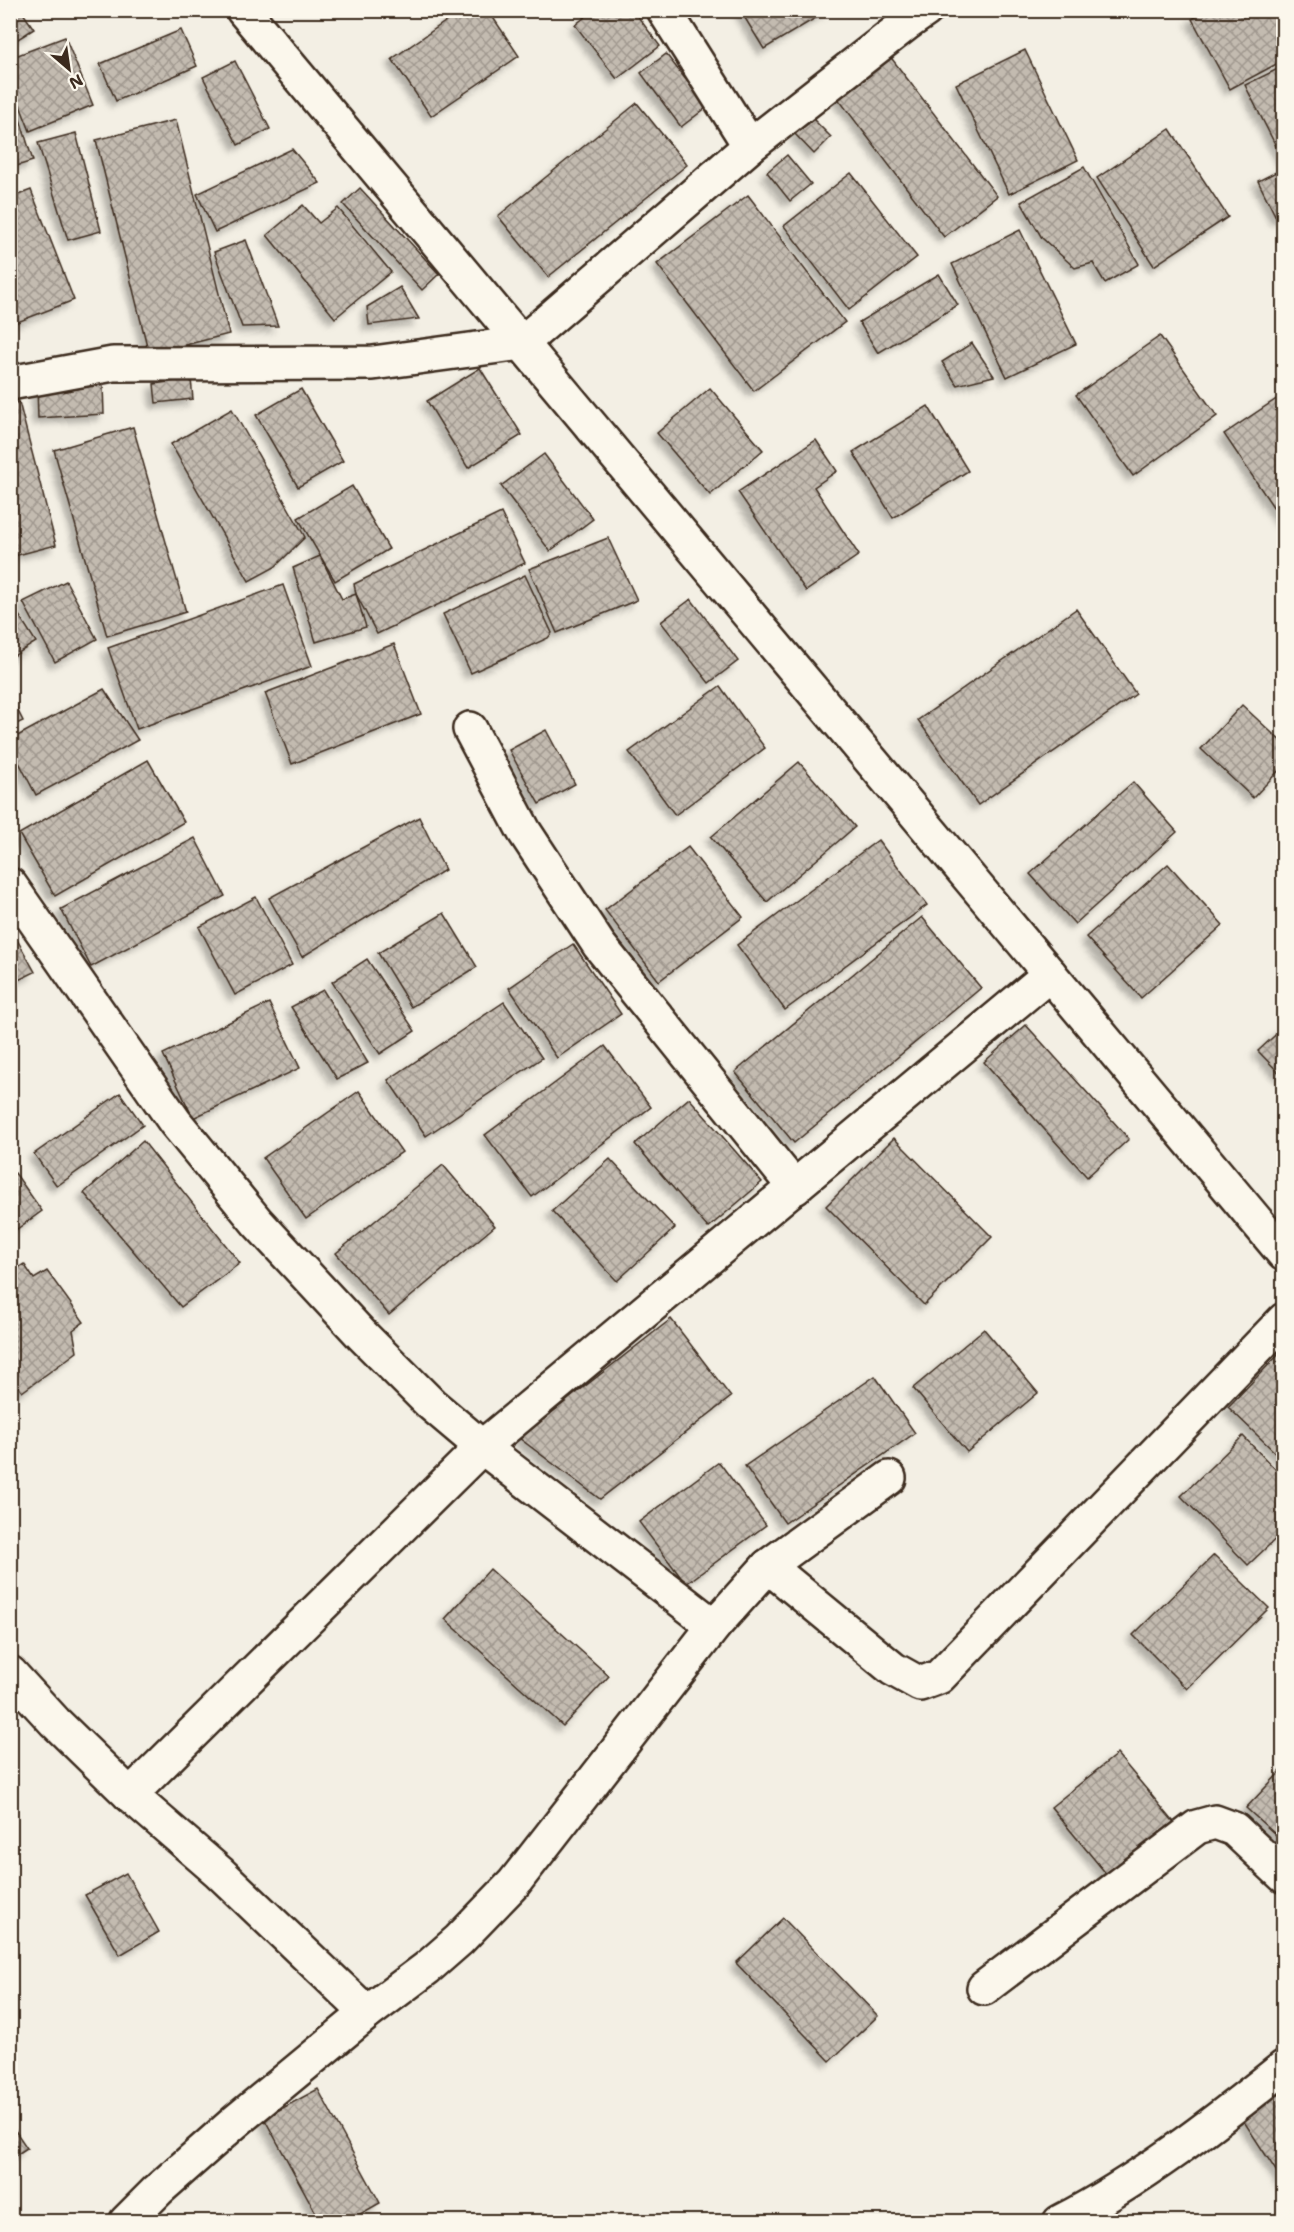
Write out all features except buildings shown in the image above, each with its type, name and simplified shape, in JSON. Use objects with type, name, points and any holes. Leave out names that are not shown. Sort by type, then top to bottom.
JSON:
[{"type":"street","points":[[243,10],[1284,1254]]},
{"type":"street","points":[[664,10],[750,146]]},
{"type":"street","points":[[10,383],[113,364],[373,363],[522,343],[750,146],[926,10]]},
{"type":"street","points":[[470,729],[524,831],[599,945],[795,1188]]},
{"type":"street","points":[[10,885],[175,1122],[257,1222],[401,1375],[482,1447],[714,1626]]},
{"type":"street","points":[[130,1795],[482,1447],[1050,974]]},
{"type":"street","points":[[768,1566],[893,1669],[920,1684],[939,1677],[1284,1320]]},
{"type":"street","points":[[126,2222],[196,2155],[367,2013],[435,1961],[514,1883],[714,1626],[768,1566],[889,1478]]},
{"type":"street","points":[[10,1673],[55,1722],[130,1795],[219,1872],[367,2013]]},
{"type":"street","points":[[984,1988],[1197,1827],[1215,1822],[1234,1829],[1284,1876]]},
{"type":"street","points":[[1060,2222],[1104,2199],[1191,2139],[1284,2067]]}]
